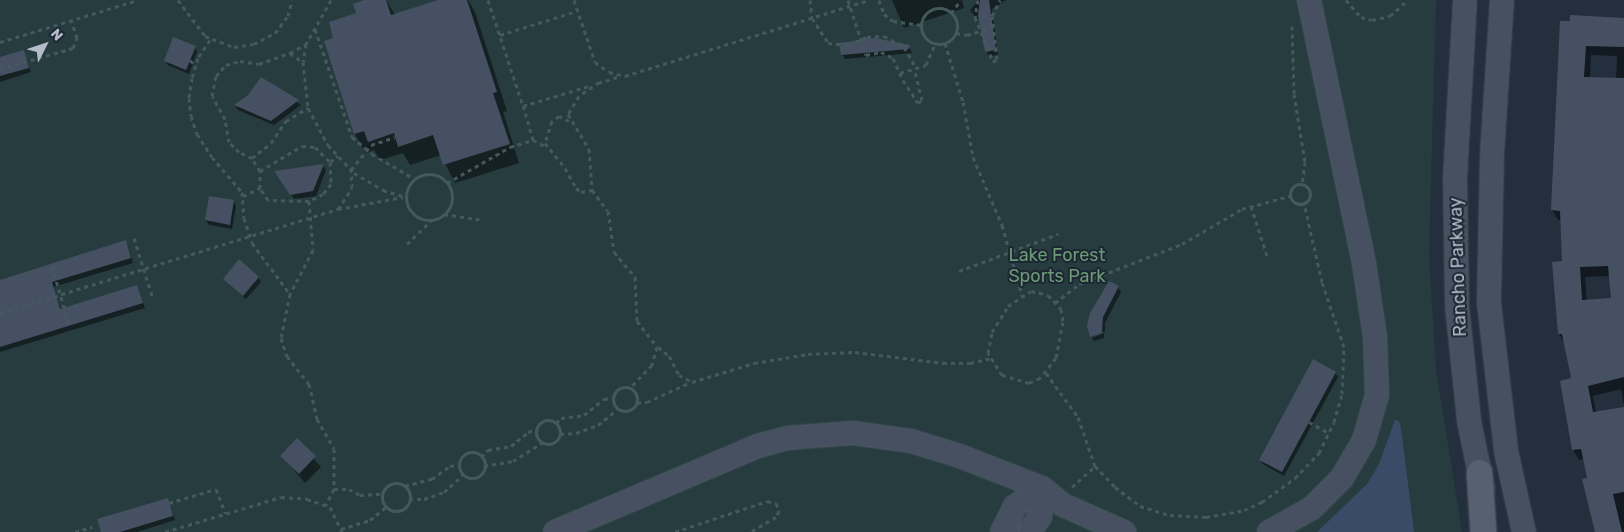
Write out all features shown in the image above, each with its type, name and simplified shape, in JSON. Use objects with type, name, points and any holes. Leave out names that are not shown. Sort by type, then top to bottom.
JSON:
[{"type":"main road","points":[[1479,472],[1483,532]]},
{"type":"street","points":[[1269,532],[1312,508],[1342,478],[1364,440],[1377,395],[1375,337],[1364,263],[1309,0]]},
{"type":"street","name":"Rancho Parkway","points":[[1465,0],[1455,177],[1457,306],[1469,421],[1492,532]]},
{"type":"street","name":"Rancho Parkway","points":[[1502,0],[1492,156],[1489,303],[1506,451],[1524,532]]},
{"type":"street","points":[[555,532],[758,446],[787,438],[853,433],[911,441],[957,455],[1042,488],[1063,506],[1124,532]]},
{"type":"street","points":[[1002,532],[1015,506],[1042,488]]},
{"type":"street","points":[[1029,532],[1040,517],[1042,488]]},
{"type":"path","points":[[0,42],[138,0]]},
{"type":"path","points":[[178,0],[197,29],[210,40],[234,47],[266,39],[283,24],[292,0]]},
{"type":"path","points":[[332,0],[306,44],[303,62],[308,108],[328,145],[351,170],[383,190],[406,197],[416,216],[434,219]]},
{"type":"path","points":[[488,0],[533,140]]},
{"type":"path","points":[[574,0],[595,62],[609,72],[621,76]]},
{"type":"path","points":[[810,0],[812,18],[828,42],[848,45],[860,39],[884,36],[895,41],[910,56],[922,100],[919,103],[915,102],[900,73],[898,64],[888,54],[866,55],[860,39],[848,0]]},
{"type":"path","points":[[523,106],[599,82],[632,75],[869,0]]},
{"type":"path","points":[[879,0],[884,14],[893,21],[921,25]]},
{"type":"path","points":[[951,13],[960,0]]},
{"type":"path","points":[[978,0],[975,17],[979,32],[990,60],[995,62],[992,16],[1000,0]]},
{"type":"path","points":[[1346,0],[1361,17],[1372,20],[1390,16],[1408,0]]},
{"type":"path","points":[[933,9],[944,9],[951,13],[956,21],[956,33],[945,43],[934,44],[925,38],[921,25],[924,16],[933,9]]},
{"type":"path","points":[[500,35],[577,11]]},
{"type":"path","points":[[1046,373],[1078,417],[1095,466],[1140,506],[1170,515],[1224,515],[1262,502],[1308,467],[1329,433],[1342,394],[1344,346],[1322,282],[1304,203],[1310,194],[1302,185],[1305,162],[1294,94],[1292,18]]},
{"type":"path","points":[[0,69],[73,48],[77,38],[71,20]]},
{"type":"path","points":[[956,33],[961,36],[993,27]]},
{"type":"path","points":[[315,29],[349,133],[367,150],[415,178]]},
{"type":"path","points":[[210,40],[196,66],[189,98],[197,134],[212,157],[239,186],[243,196],[248,235],[290,294]]},
{"type":"path","points":[[945,43],[962,102],[973,157],[1012,254],[1022,295]]},
{"type":"path","points":[[260,171],[302,146],[322,151],[330,162],[331,184],[323,194],[308,201],[276,202],[268,200],[260,188],[260,171],[252,158],[239,152],[229,142],[225,118],[212,96],[214,81],[232,62],[259,64],[290,53],[306,44]]},
{"type":"path","points":[[900,73],[915,69],[930,59],[934,44]]},
{"type":"path","points":[[290,53],[303,62]]},
{"type":"path","points":[[190,60],[196,66]]},
{"type":"path","points":[[599,82],[574,101],[568,114],[570,122],[589,149],[592,190],[608,210],[614,252],[635,277],[637,321],[658,347],[669,356],[679,375],[692,382]]},
{"type":"path","points":[[252,158],[271,143],[286,121],[308,108]]},
{"type":"path","points":[[546,146],[545,137],[552,121],[559,116],[570,122]]},
{"type":"path","points":[[338,209],[352,188],[351,170],[371,145],[395,137]]},
{"type":"path","points":[[447,183],[510,147],[533,140],[546,146],[565,168],[576,188],[581,192],[592,190]]},
{"type":"path","points":[[322,151],[328,145]]},
{"type":"path","points":[[330,162],[338,156]]},
{"type":"path","points":[[406,197],[415,178],[430,173],[447,183],[452,200],[444,214],[434,219],[407,244]]},
{"type":"path","points":[[1290,196],[1293,187],[1302,185]]},
{"type":"path","points":[[243,196],[260,188]]},
{"type":"path","points":[[1290,196],[1296,203],[1304,203]]},
{"type":"path","points":[[1055,302],[1078,284],[1182,244],[1251,206],[1290,196]]},
{"type":"path","points":[[0,313],[248,235],[311,219],[338,209],[406,197]]},
{"type":"path","points":[[308,201],[313,250],[290,294],[281,328],[283,347],[309,384],[317,419],[334,449],[334,488],[326,505]]},
{"type":"path","points":[[1251,206],[1268,259]]},
{"type":"path","points":[[444,214],[481,220]]},
{"type":"path","points":[[959,271],[1012,254],[1058,234]]},
{"type":"path","points":[[134,238],[153,299]]},
{"type":"path","points":[[52,266],[69,324]]},
{"type":"path","points":[[1031,291],[1048,295],[1061,309],[1062,336],[1056,358],[1046,373],[1029,383],[1014,382],[1002,375],[991,358],[989,342],[992,332],[1008,306],[1022,295],[1031,291]]},
{"type":"path","points":[[556,423],[561,418],[584,415],[604,399],[612,398],[618,389],[630,388],[652,365],[658,347]]},
{"type":"path","points":[[560,434],[590,428],[606,420],[618,409],[630,410],[637,403],[647,402],[692,382],[754,363],[808,354],[855,352],[943,363],[970,363],[991,358]]},
{"type":"path","points":[[630,388],[636,394],[637,403]]},
{"type":"path","points":[[612,398],[618,409]]},
{"type":"path","points":[[482,457],[488,450],[511,446],[528,432],[535,430],[543,420],[556,423]]},
{"type":"path","points":[[1309,422],[1329,433]]},
{"type":"path","points":[[464,475],[475,477],[484,466],[513,461],[542,443],[555,443],[560,434],[556,423]]},
{"type":"path","points":[[535,430],[542,443]]},
{"type":"path","points":[[459,465],[466,453],[474,452],[482,457],[484,466]]},
{"type":"path","points":[[334,488],[349,489],[360,495],[382,494],[391,483],[405,486],[432,480],[450,466],[459,465]]},
{"type":"path","points":[[459,465],[464,475]]},
{"type":"path","points":[[410,499],[424,499],[444,492],[464,475]]},
{"type":"path","points":[[405,486],[410,499]]},
{"type":"path","points":[[170,503],[216,489],[225,513]]},
{"type":"path","points":[[382,494],[386,507],[393,511],[403,509],[410,499]]},
{"type":"path","points":[[165,532],[281,496],[302,498],[326,505],[335,514],[341,531],[370,520],[386,507]]},
{"type":"path","points":[[675,532],[767,501],[776,503],[779,511],[776,517],[750,532]]},
{"type":"path","points":[[75,532],[92,527]]},
{"type":"green space","name":"Lake Forest Sports Park","points":[[0,0],[1436,0],[1429,256],[1436,370],[1462,532],[0,532]]},
{"type":"water","points":[[1395,420],[1399,421],[1401,428],[1414,532],[1317,532],[1367,484],[1379,464]]},
{"type":"building","points":[[364,0],[386,0],[391,15],[438,0],[467,0],[497,92],[493,93],[510,144],[443,165],[433,135],[398,147],[394,133],[368,142],[364,131],[354,134],[324,41],[333,38],[329,22],[356,13],[353,4]]},
{"type":"building","points":[[980,0],[989,0],[996,50],[985,52],[978,16]]},
{"type":"building","points":[[1570,15],[1624,18],[1624,47],[1586,46],[1584,77],[1624,78],[1624,377],[1588,386],[1593,412],[1624,407],[1624,492],[1613,494],[1622,532],[1595,532],[1582,479],[1587,478],[1581,449],[1572,450],[1560,381],[1571,378],[1562,334],[1558,334],[1552,262],[1562,261],[1560,211],[1551,210],[1560,21],[1570,21]],"holes":[[[1608,266],[1611,298],[1582,300],[1580,267]]]},
{"type":"building","points":[[173,37],[196,46],[186,70],[164,61]]},
{"type":"building","points":[[875,38],[910,45],[909,49],[841,55],[839,43]]},
{"type":"building","points":[[24,50],[29,68],[0,76],[0,57]]},
{"type":"building","points":[[261,77],[299,100],[271,121],[234,105],[248,95]]},
{"type":"building","points":[[324,164],[313,191],[290,195],[274,171]]},
{"type":"building","points":[[209,196],[234,200],[230,225],[205,220]]},
{"type":"building","points":[[126,240],[131,258],[52,282],[60,309],[137,285],[143,303],[0,347],[0,280]]},
{"type":"building","points":[[239,259],[259,277],[243,296],[223,279]]},
{"type":"building","points":[[1109,281],[1119,286],[1103,317],[1102,333],[1090,337],[1087,326],[1090,313]]},
{"type":"building","points":[[1313,359],[1336,372],[1282,472],[1259,460]]},
{"type":"building","points":[[297,438],[316,456],[299,474],[280,456]]},
{"type":"building","points":[[168,498],[173,516],[120,532],[101,532],[97,519]]}]
